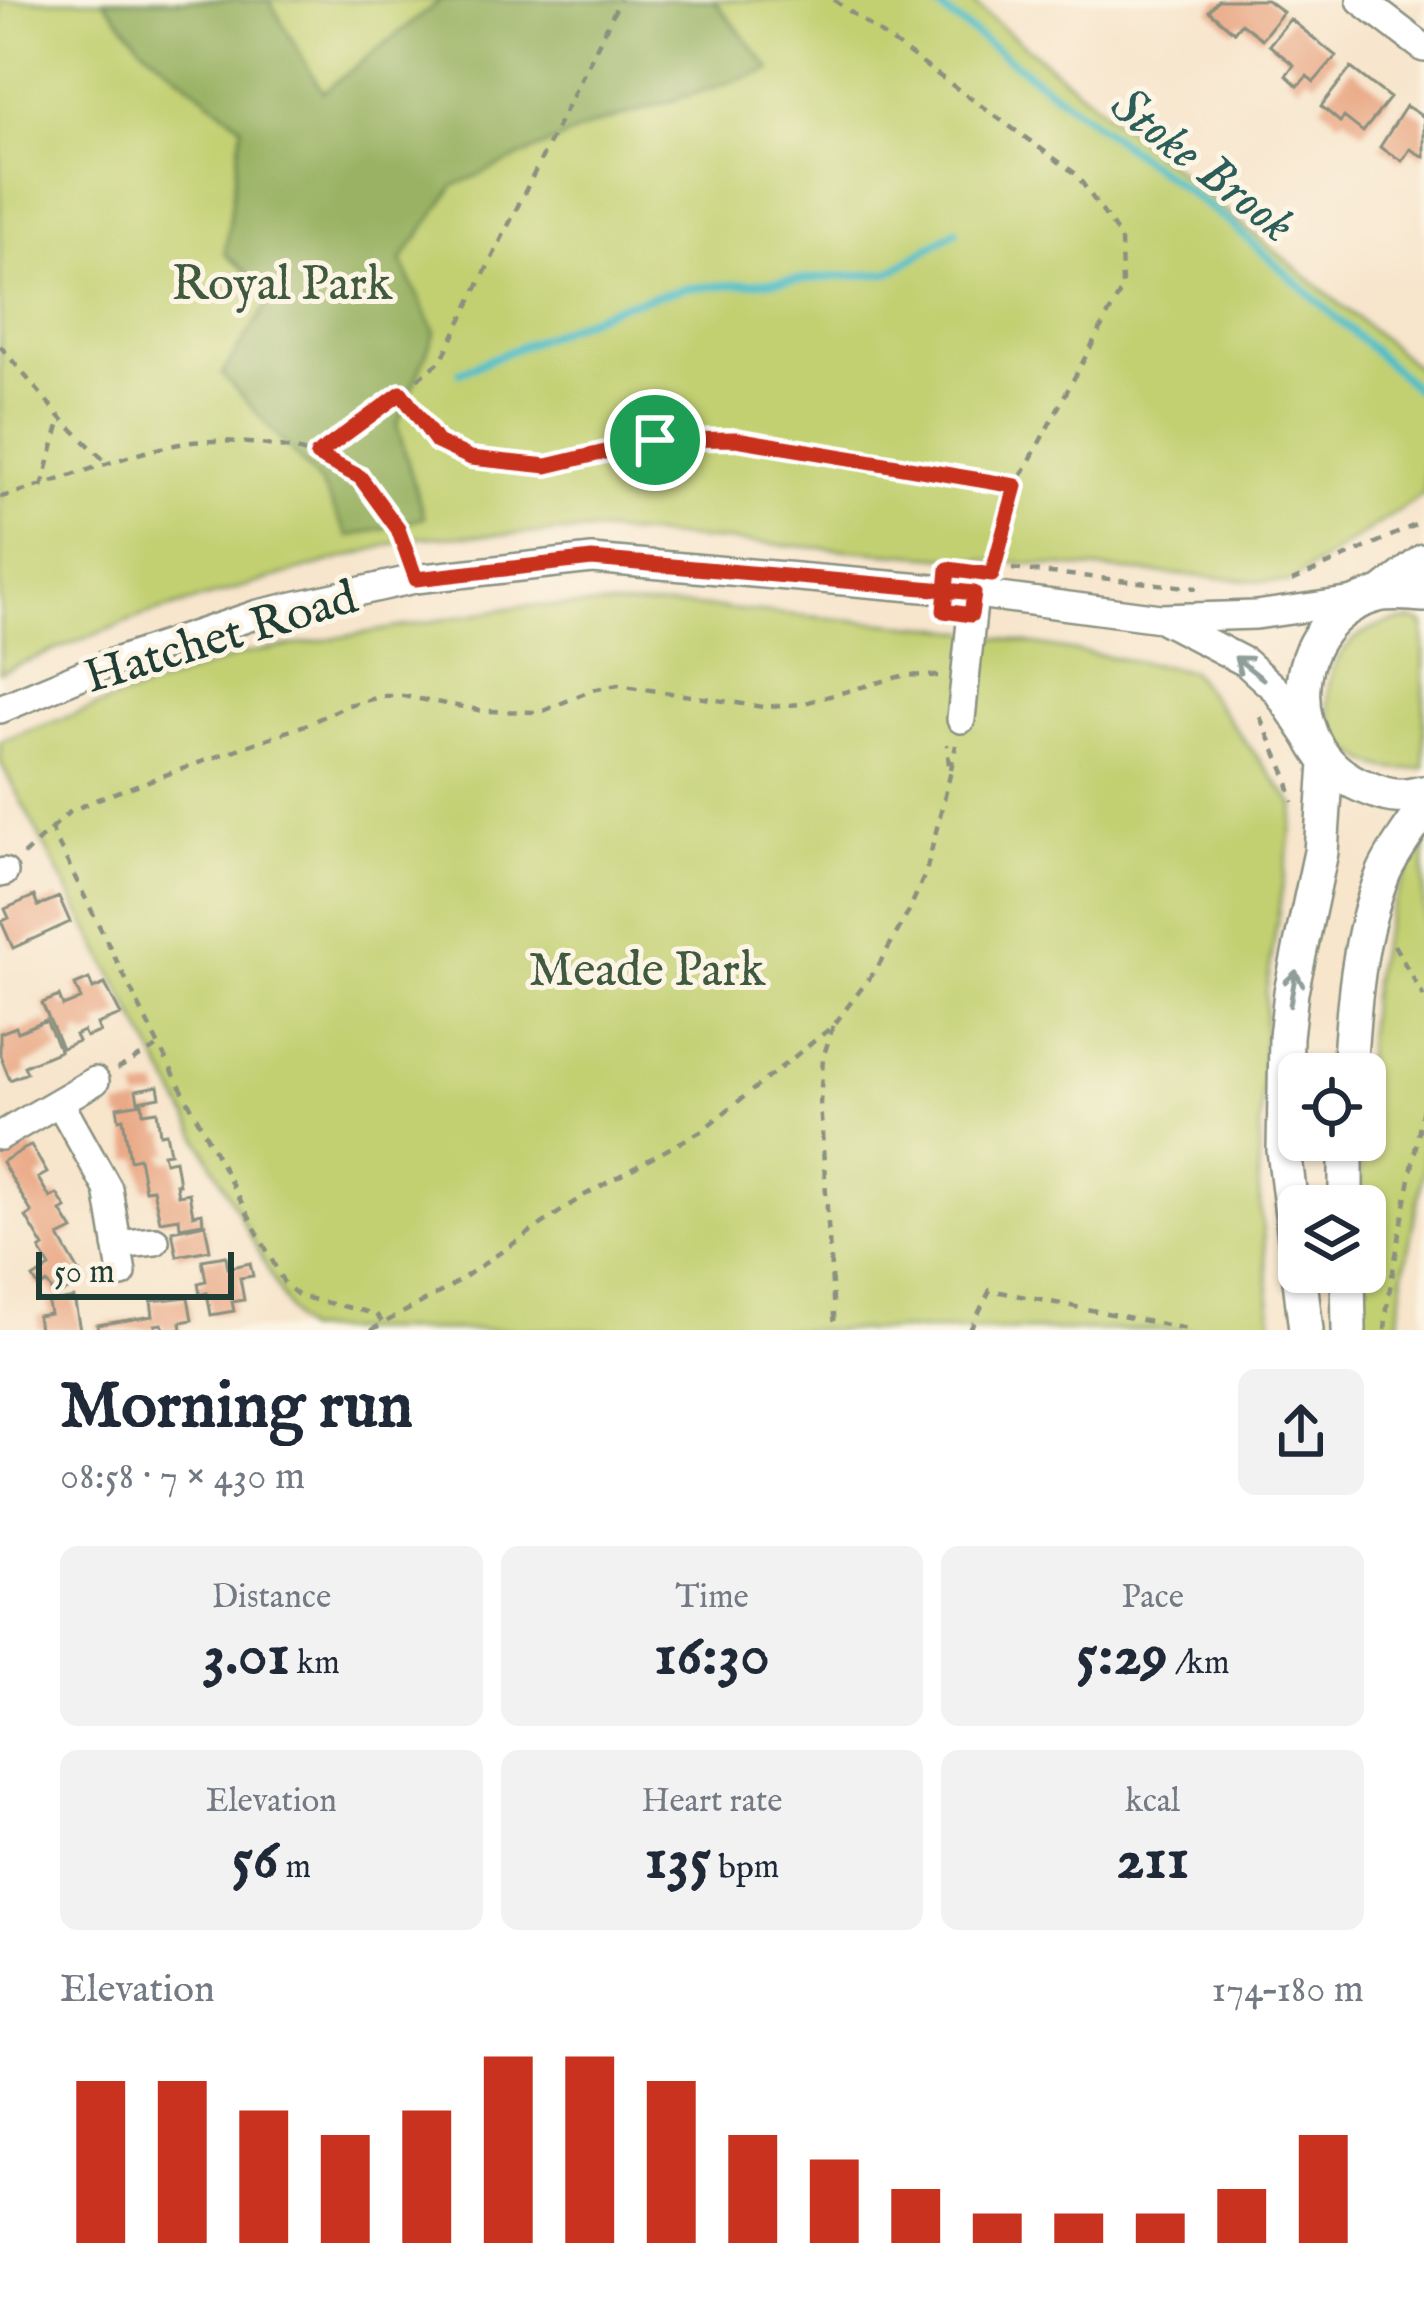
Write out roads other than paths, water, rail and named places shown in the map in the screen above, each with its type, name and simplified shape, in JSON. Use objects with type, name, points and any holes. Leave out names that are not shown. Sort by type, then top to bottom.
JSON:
[{"type":"main road","points":[[1424,561],[1373,597],[1345,610],[1319,635],[1303,670],[1303,719],[1320,754],[1349,782],[1393,797],[1424,793]]},
{"type":"main road","points":[[1373,597],[1424,595]]},
{"type":"main road","points":[[1288,1185],[1284,1150],[1286,1037],[1321,852],[1320,754]]},
{"type":"main road","points":[[1350,1053],[1352,1014],[1372,908],[1386,868],[1424,809]]},
{"type":"main road","points":[[1302,1293],[1306,1330]]},
{"type":"main road","points":[[1348,1293],[1349,1330]]},
{"type":"street","points":[[1361,0],[1424,48]]},
{"type":"street","name":"Hatchet Road","points":[[0,709],[103,666],[258,614],[416,579],[592,559],[983,584],[1160,618],[1256,615],[1373,597]]},
{"type":"street","points":[[954,726],[983,584]]},
{"type":"street","name":"Hatchet Road","points":[[1160,618],[1245,662],[1276,691],[1320,754]]},
{"type":"street","points":[[0,1136],[95,1081]]},
{"type":"street","points":[[60,1103],[108,1189],[122,1274]]},
{"type":"street","points":[[117,1245],[154,1240]]},
{"type":"waterway","name":"Stoke Brook","points":[[929,0],[1231,224],[1424,396]]},
{"type":"waterway","points":[[460,372],[618,306],[687,288],[889,273],[956,231]]},
{"type":"park label","name":"Royal Park","points":[[282,282]]},
{"type":"park label","name":"Meade Park","points":[[647,968]]}]
